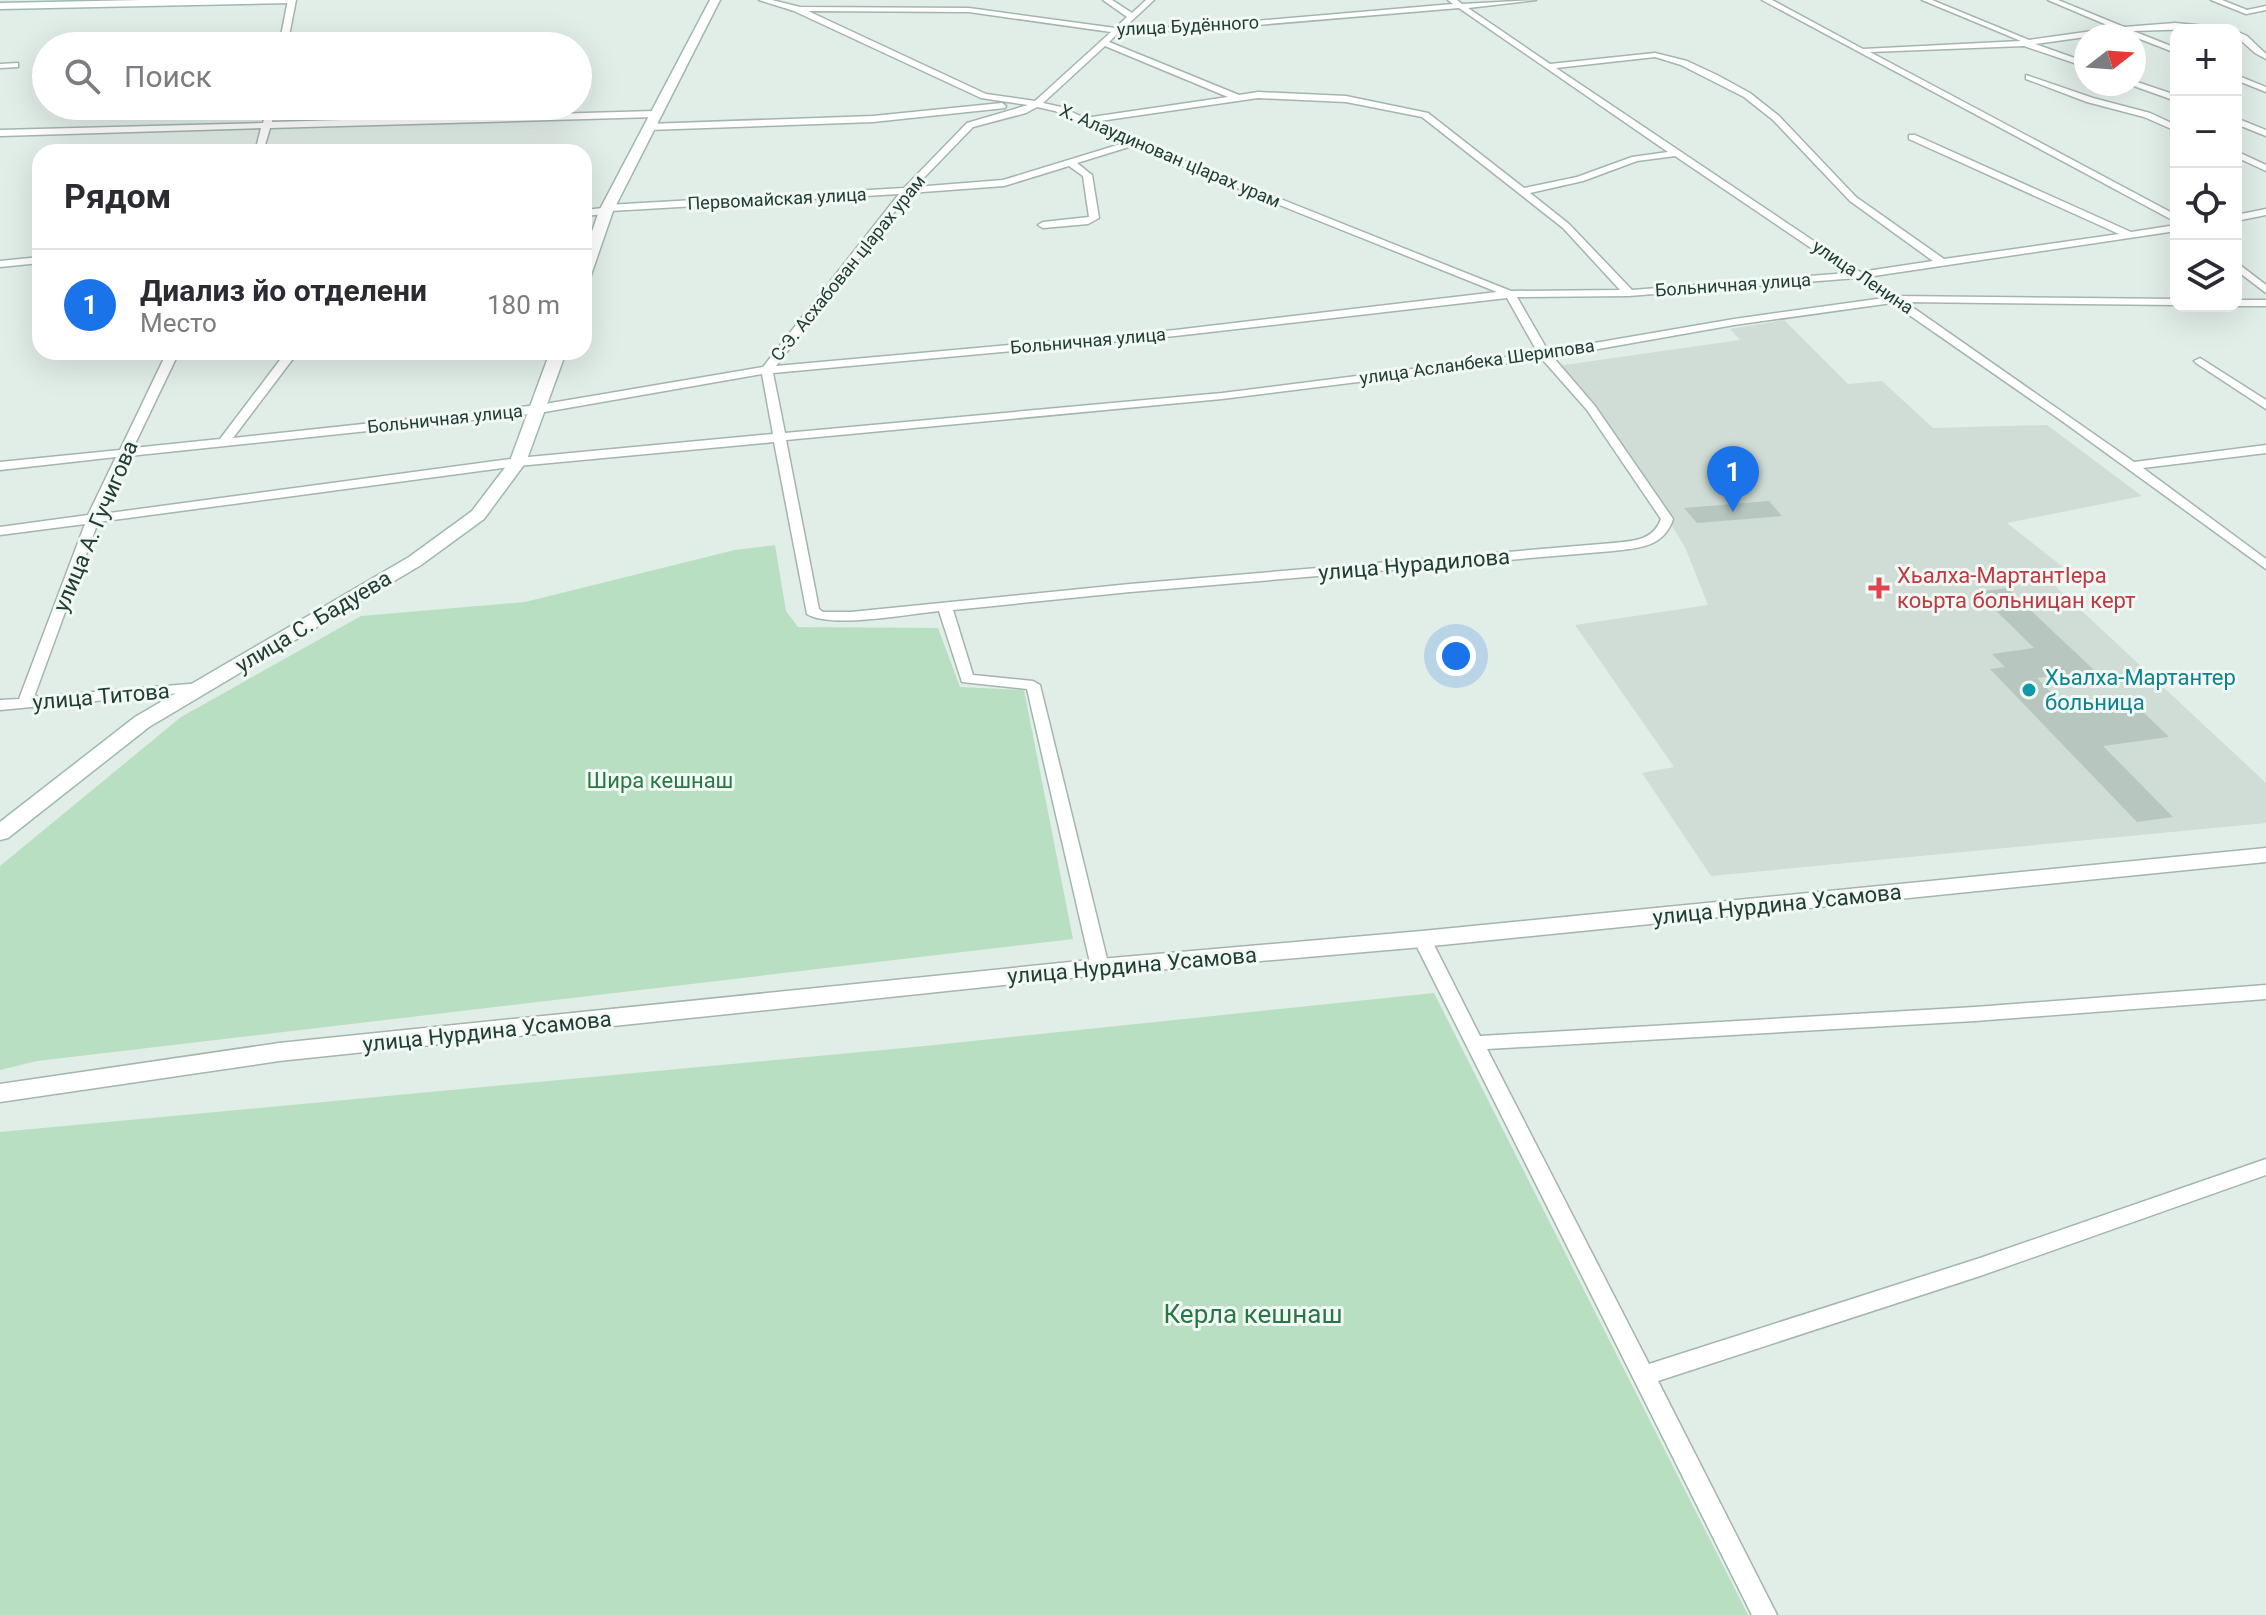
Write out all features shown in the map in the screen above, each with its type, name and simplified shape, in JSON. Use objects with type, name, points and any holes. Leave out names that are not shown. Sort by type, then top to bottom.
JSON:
[{"type":"main road","points":[[0,6],[291,0]]},
{"type":"main road","points":[[592,252],[607,210],[715,0]]},
{"type":"main road","name":"улица С. Бадуева","points":[[0,833],[142,722],[415,561],[478,515],[518,462],[555,360]]},
{"type":"street","points":[[285,32],[291,0]]},
{"type":"street","name":"Х. Алаудинован цIарах урам","points":[[763,0],[797,9],[984,96],[1038,103],[1510,294]]},
{"type":"street","points":[[1107,0],[1133,17]]},
{"type":"street","name":"С-Э. Асхабован цIарах урам","points":[[945,607],[851,616],[820,616],[812,611],[767,370],[905,192],[970,125],[1023,111],[1038,103],[1150,0]]},
{"type":"street","name":"улица Будённого","points":[[797,9],[969,10],[1119,31],[1197,28],[1456,3],[1532,0]]},
{"type":"street","points":[[1766,0],[2170,216]]},
{"type":"street","points":[[1926,0],[2074,60]]},
{"type":"street","points":[[2052,0],[2113,24]]},
{"type":"street","points":[[2215,0],[2246,12],[2266,8]]},
{"type":"street","name":"улица Ленина","points":[[1456,3],[1897,299],[2135,465],[2266,565]]},
{"type":"street","points":[[2146,29],[2170,27]]},
{"type":"street","points":[[2242,35],[2260,55],[2266,57]]},
{"type":"street","points":[[1864,50],[2074,37]]},
{"type":"street","points":[[2146,38],[2170,48]]},
{"type":"street","points":[[1105,43],[1236,97]]},
{"type":"street","points":[[1550,66],[1655,55],[1684,63],[1714,77],[1747,95],[1776,118],[1853,199],[1942,263]]},
{"type":"street","points":[[0,66],[15,65]]},
{"type":"street","points":[[2029,77],[2170,125]]},
{"type":"street","points":[[2242,80],[2266,90]]},
{"type":"street","points":[[2146,87],[2170,96]]},
{"type":"street","points":[[984,96],[986,110]]},
{"type":"street","points":[[1083,121],[1236,97],[1346,99],[1425,115],[1566,226],[1629,293]]},
{"type":"street","points":[[648,127],[826,122],[986,110],[1022,101]]},
{"type":"street","points":[[592,116],[654,114]]},
{"type":"street","points":[[262,144],[270,120]]},
{"type":"street","points":[[0,133],[444,120]]},
{"type":"street","points":[[2242,123],[2266,133]]},
{"type":"street","points":[[1912,137],[2130,235]]},
{"type":"street","name":"Первомайская улица","points":[[592,212],[1004,183],[1132,143]]},
{"type":"street","points":[[1524,191],[1566,183],[1635,159],[1679,153]]},
{"type":"street","points":[[2242,157],[2266,168]]},
{"type":"street","points":[[1043,225],[1094,218],[1087,175],[1072,164]]},
{"type":"street","points":[[2242,217],[2266,212]]},
{"type":"street","name":"Больничная улица","points":[[0,466],[539,409],[767,370],[1175,333],[1510,294],[1629,293],[1860,275],[2170,229]]},
{"type":"street","points":[[0,264],[32,261]]},
{"type":"street","points":[[2242,270],[2266,290]]},
{"type":"street","points":[[1510,294],[1545,355]]},
{"type":"street","name":"улица Асланбека Шерипова","points":[[0,531],[518,462],[1222,396],[1545,355],[1734,322],[1897,299],[2170,302]]},
{"type":"street","points":[[2242,303],[2266,303]]},
{"type":"street","name":"улица Нурадилова","points":[[945,607],[1613,547],[1656,538],[1664,531],[1667,519],[1591,408],[1545,355]]},
{"type":"street","name":"улица А. Гучигова","points":[[25,703],[93,519],[169,360]]},
{"type":"street","points":[[224,442],[286,360]]},
{"type":"street","points":[[2200,361],[2266,405]]},
{"type":"street","points":[[2135,465],[2266,449]]},
{"type":"street","points":[[945,607],[967,679],[1033,685],[1100,967]]},
{"type":"street","name":"улица Титова","points":[[0,705],[201,687]]},
{"type":"street","name":"улица Нурдина Усамова","points":[[0,1093],[279,1052],[1100,967],[1422,939],[2266,855]]},
{"type":"street","points":[[1422,939],[1765,1615]]},
{"type":"street","points":[[1475,1043],[1960,1015],[2266,992]]},
{"type":"street","points":[[1644,1376],[1980,1267],[2266,1167]]},
{"type":"shaded area","name":"Хьалха-МартантIера коьрта больницан керт","points":[[1784,320],[1848,384],[1882,381],[1933,428],[2047,425],[2142,496],[2007,523],[2063,567],[2038,570],[2266,783],[2266,823],[1711,876],[1642,773],[1674,767],[1575,625],[1708,605],[1685,547],[1650,490],[1557,366],[1740,340],[1730,329]]},
{"type":"green space","name":"Шира кешнаш","points":[[775,545],[786,611],[798,627],[938,628],[960,687],[1024,690],[1073,939],[37,1061],[0,1070],[0,866],[181,717],[361,616],[525,602],[735,550]]},
{"type":"green space","name":"Керла кешнаш","points":[[1434,993],[1748,1615],[0,1615],[0,1132],[925,1046]]},
{"type":"building","points":[[1769,501],[1782,516],[1697,523],[1684,508]]},
{"type":"building","name":"Хьалха-Мартантер больница","points":[[2007,588],[2095,671],[2037,678],[2071,713],[2136,705],[2169,737],[2103,746],[2173,817],[2137,822],[1990,669],[2005,667],[1992,654],[2034,648],[1977,592]]},
{"type":"place","name":"Диализ йо отделени","points":[[1733,512]]},
{"type":"place","name":"Хьалха-МартантIера коьрта больницан керт","points":[[1879,588]]},
{"type":"place","name":"Хьалха-Мартантер больница","points":[[2029,690]]}]
